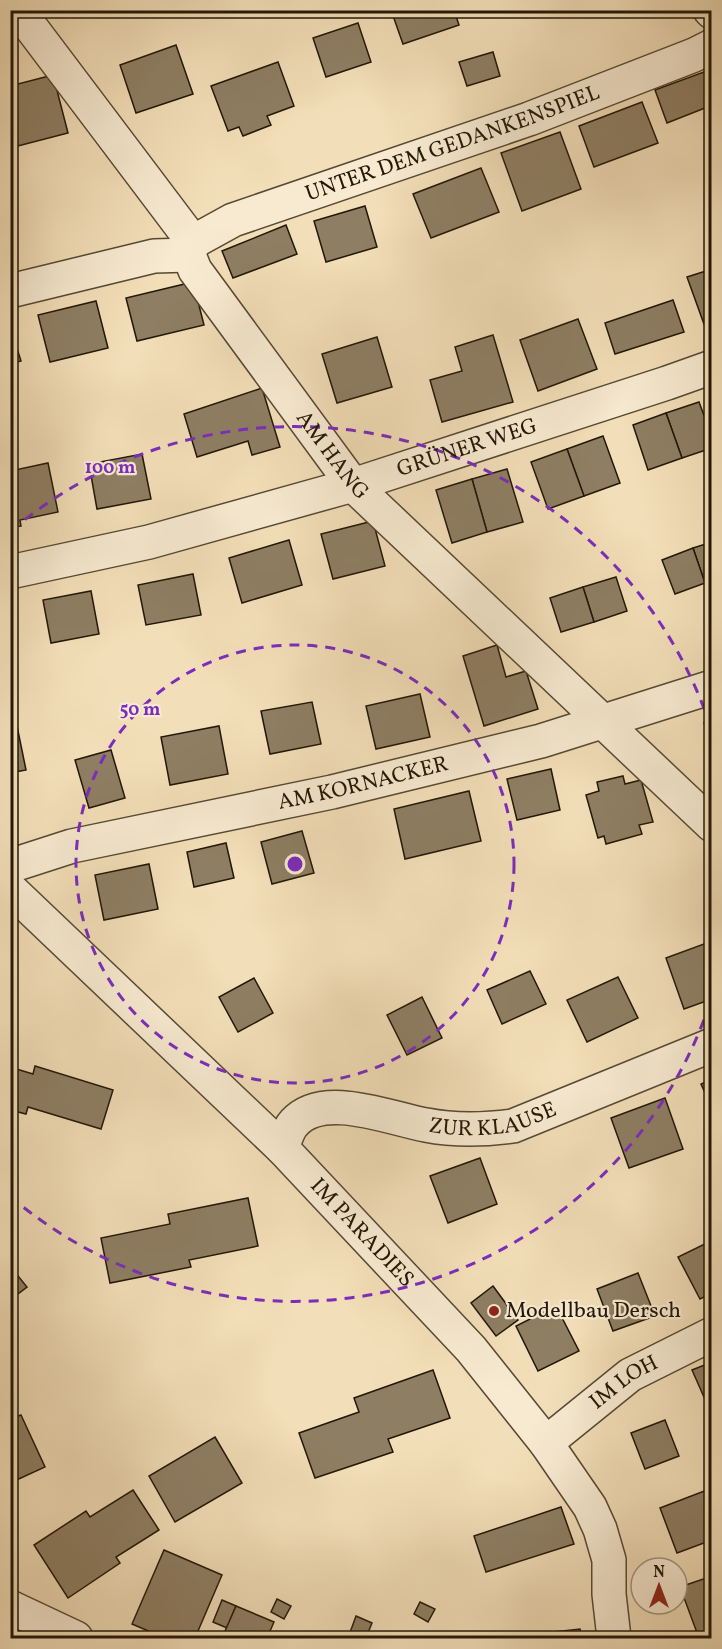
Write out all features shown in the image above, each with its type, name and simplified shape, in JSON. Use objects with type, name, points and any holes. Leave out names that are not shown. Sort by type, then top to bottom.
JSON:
[{"type":"street","name":"AM HANG","points":[[30,26],[191,248],[195,270],[353,485],[711,825]]},
{"type":"street","name":"UNTER DEM GEDANKENSPIEL","points":[[10,291],[191,248],[233,220],[529,119],[694,55],[711,46]]},
{"type":"street","name":"GRÜNER WEG","points":[[10,572],[149,542],[353,485],[711,367]]},
{"type":"street","name":"AM KORNACKER","points":[[10,866],[72,846],[332,792],[541,741],[711,687]]},
{"type":"street","name":"IM PARADIES","points":[[10,889],[282,1148],[471,1349],[546,1443],[590,1507],[600,1529],[609,1560],[609,1594],[614,1638]]},
{"type":"street","name":"ZUR KLAUSE","points":[[282,1148],[294,1123],[311,1112],[334,1108],[358,1108],[451,1130],[481,1130],[513,1126],[711,1045]]},
{"type":"street","name":"IM LOH","points":[[546,1443],[630,1375],[711,1334]]},
{"type":"street","points":[[10,1607],[76,1638]]},
{"type":"building","points":[[391,10],[454,10],[459,25],[403,44]]},
{"type":"building","points":[[358,23],[371,62],[326,77],[313,38]]},
{"type":"building","points":[[176,45],[193,94],[136,113],[120,65]]},
{"type":"building","points":[[493,52],[500,76],[467,86],[459,62]]},
{"type":"building","points":[[278,62],[294,106],[267,116],[271,125],[243,136],[239,127],[228,131],[211,86]]},
{"type":"building","points":[[712,69],[712,110],[710,106],[667,123],[655,90]]},
{"type":"building","points":[[53,75],[68,133],[10,148],[10,86]]},
{"type":"building","points":[[642,102],[658,143],[594,167],[579,126]]},
{"type":"building","points":[[560,132],[581,189],[522,211],[501,153]]},
{"type":"building","points":[[481,168],[499,212],[431,238],[413,194]]},
{"type":"building","points":[[365,206],[377,247],[326,262],[314,221]]},
{"type":"building","points":[[286,225],[297,254],[233,278],[222,251]]},
{"type":"building","points":[[712,269],[712,322],[704,324],[687,277]]},
{"type":"building","points":[[193,282],[204,325],[137,341],[126,298]]},
{"type":"building","points":[[673,300],[684,332],[615,354],[605,323]]},
{"type":"building","points":[[96,301],[108,348],[50,362],[38,315]]},
{"type":"building","points":[[578,319],[597,369],[538,391],[520,340]]},
{"type":"building","points":[[10,326],[21,361],[10,364]]},
{"type":"building","points":[[493,335],[513,402],[442,422],[430,380],[462,371],[455,347]]},
{"type":"building","points":[[377,337],[392,387],[337,403],[322,354]]},
{"type":"building","points":[[262,388],[280,447],[252,455],[248,441],[197,457],[184,414]]},
{"type":"building","points":[[699,402],[712,437],[712,448],[682,458],[666,413]]},
{"type":"building","points":[[666,413],[682,458],[648,470],[633,425]]},
{"type":"building","points":[[603,436],[620,483],[584,496],[567,449]]},
{"type":"building","points":[[567,449],[584,496],[548,509],[531,462]]},
{"type":"building","points":[[142,454],[151,499],[97,509],[89,464]]},
{"type":"building","points":[[48,463],[58,512],[20,520],[21,526],[10,527],[10,471]]},
{"type":"building","points":[[507,469],[523,522],[487,532],[472,479]]},
{"type":"building","points":[[472,479],[487,532],[452,543],[436,490]]},
{"type":"building","points":[[373,521],[385,566],[333,579],[321,534]]},
{"type":"building","points":[[289,540],[302,585],[242,603],[229,558]]},
{"type":"building","points":[[712,542],[712,580],[705,583],[693,548]]},
{"type":"building","points":[[693,548],[705,583],[675,594],[662,560]]},
{"type":"building","points":[[193,574],[201,615],[146,625],[138,585]]},
{"type":"building","points":[[616,577],[627,611],[594,622],[583,587]]},
{"type":"building","points":[[583,587],[594,622],[561,632],[550,598]]},
{"type":"building","points":[[91,591],[99,634],[51,643],[43,600]]},
{"type":"building","points":[[497,645],[506,677],[526,671],[538,709],[484,726],[463,656]]},
{"type":"building","points":[[420,694],[430,737],[376,749],[366,706]]},
{"type":"building","points":[[312,702],[321,744],[270,754],[261,711]]},
{"type":"building","points":[[16,721],[26,770],[10,773],[10,722]]},
{"type":"building","points":[[712,721],[712,746],[704,723]]},
{"type":"building","points":[[219,726],[228,774],[170,785],[161,737]]},
{"type":"building","points":[[111,750],[125,798],[89,808],[75,760]]},
{"type":"building","points":[[551,769],[560,810],[517,820],[507,779]]},
{"type":"building","points":[[623,776],[625,784],[641,780],[653,822],[639,825],[642,834],[606,844],[604,836],[598,838],[586,795],[599,791],[597,782]]},
{"type":"building","points":[[469,791],[481,841],[405,859],[394,809]]},
{"type":"building","points":[[302,831],[314,873],[272,884],[261,842]]},
{"type":"building","points":[[226,843],[234,878],[194,887],[187,852]]},
{"type":"building","points":[[149,864],[158,909],[104,920],[95,875]]},
{"type":"building","points":[[712,941],[712,999],[684,1009],[666,958]]},
{"type":"building","points":[[530,971],[546,1004],[502,1024],[487,990]]},
{"type":"building","points":[[618,977],[638,1018],[587,1042],[567,1000]]},
{"type":"building","points":[[254,978],[273,1013],[238,1032],[219,997]]},
{"type":"building","points":[[422,997],[442,1038],[407,1055],[387,1015]]},
{"type":"building","points":[[35,1066],[113,1090],[101,1129],[28,1107],[26,1114],[10,1110],[10,1067],[33,1074]]},
{"type":"building","points":[[712,1079],[712,1108],[701,1084]]},
{"type":"building","points":[[665,1098],[683,1149],[629,1168],[611,1118]]},
{"type":"building","points":[[480,1158],[497,1204],[448,1223],[430,1176]]},
{"type":"building","points":[[248,1198],[258,1246],[189,1260],[191,1267],[110,1283],[101,1238],[170,1224],[168,1214]]},
{"type":"building","points":[[711,1241],[712,1293],[700,1299],[678,1257]]},
{"type":"building","points":[[10,1266],[27,1287],[10,1300]]},
{"type":"building","points":[[638,1273],[655,1316],[613,1331],[597,1289]]},
{"type":"building","name":"Modellbau Dersch","points":[[493,1286],[518,1320],[496,1336],[471,1303]]},
{"type":"building","points":[[556,1306],[579,1351],[538,1371],[516,1326]]},
{"type":"building","points":[[712,1362],[712,1412],[711,1413],[692,1370]]},
{"type":"building","points":[[433,1370],[450,1418],[388,1439],[393,1452],[315,1478],[299,1433],[359,1412],[354,1398]]},
{"type":"building","points":[[21,1415],[45,1467],[10,1483],[10,1419]]},
{"type":"building","points":[[665,1420],[679,1456],[645,1469],[631,1433]]},
{"type":"building","points":[[215,1437],[242,1483],[175,1522],[149,1476]]},
{"type":"building","points":[[712,1488],[712,1540],[677,1553],[660,1508]]},
{"type":"building","points":[[133,1490],[159,1530],[116,1557],[120,1563],[68,1598],[34,1545],[86,1511],[90,1517]]},
{"type":"building","points":[[561,1507],[574,1544],[486,1572],[474,1536]]},
{"type":"building","points":[[164,1550],[222,1575],[195,1638],[165,1638],[132,1624]]},
{"type":"building","points":[[712,1576],[712,1633],[699,1638],[689,1611],[689,1584]]},
{"type":"building","points":[[277,1599],[291,1606],[284,1619],[271,1612]]},
{"type":"building","points":[[222,1600],[236,1606],[227,1628],[213,1622]]},
{"type":"building","points":[[420,1602],[435,1609],[428,1622],[414,1614]]},
{"type":"building","points":[[236,1606],[274,1622],[267,1638],[222,1638]]},
{"type":"building","points":[[356,1616],[372,1623],[366,1638],[348,1638]]},
{"type":"building","points":[[580,1629],[582,1638],[536,1638],[535,1634]]},
{"type":"place","name":"Modellbau Dersch","points":[[494,1311]]}]
